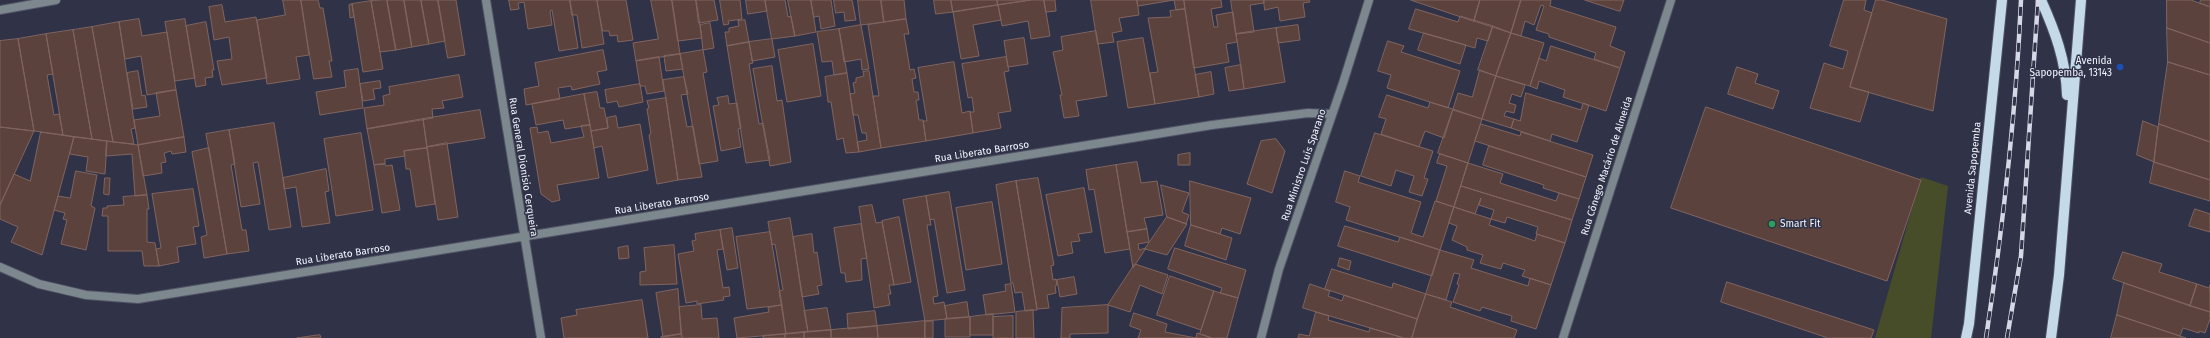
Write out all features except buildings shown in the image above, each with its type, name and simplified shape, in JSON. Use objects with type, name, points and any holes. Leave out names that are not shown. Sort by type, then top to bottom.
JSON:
[{"type":"main road","name":"Avenida Sapopemba","points":[[1966,338],[1969,324],[2002,0]]},
{"type":"main road","points":[[2041,0],[2058,40],[2066,82],[2066,165]]},
{"type":"main road","points":[[2051,338],[2059,275],[2066,165],[2080,0]]},
{"type":"street","points":[[0,10],[56,0]]},
{"type":"street","name":"Rua General Dionisio Cerqueira","points":[[486,0],[541,338]]},
{"type":"street","name":"Rua Ministro Luís Sparano","points":[[1262,338],[1279,269],[1369,0]]},
{"type":"street","name":"Rua Cônego Macário de Almeida","points":[[1563,338],[1671,0]]},
{"type":"street","name":"Rua Liberato Barroso","points":[[0,267],[39,284],[86,295],[138,299],[1212,125],[1308,113],[1332,114]]},
{"type":"green space","points":[[1921,177],[1948,186],[1931,338],[1875,338]]},
{"type":"railway","points":[[1986,338],[2008,169],[2016,85],[2021,0]]},
{"type":"railway","points":[[2007,338],[2021,256],[2038,0]]},
{"type":"place","name":"Avenida Sapopemba, 13143","points":[[2120,67]]},
{"type":"place","name":"Smart Fit","points":[[1772,224]]}]
